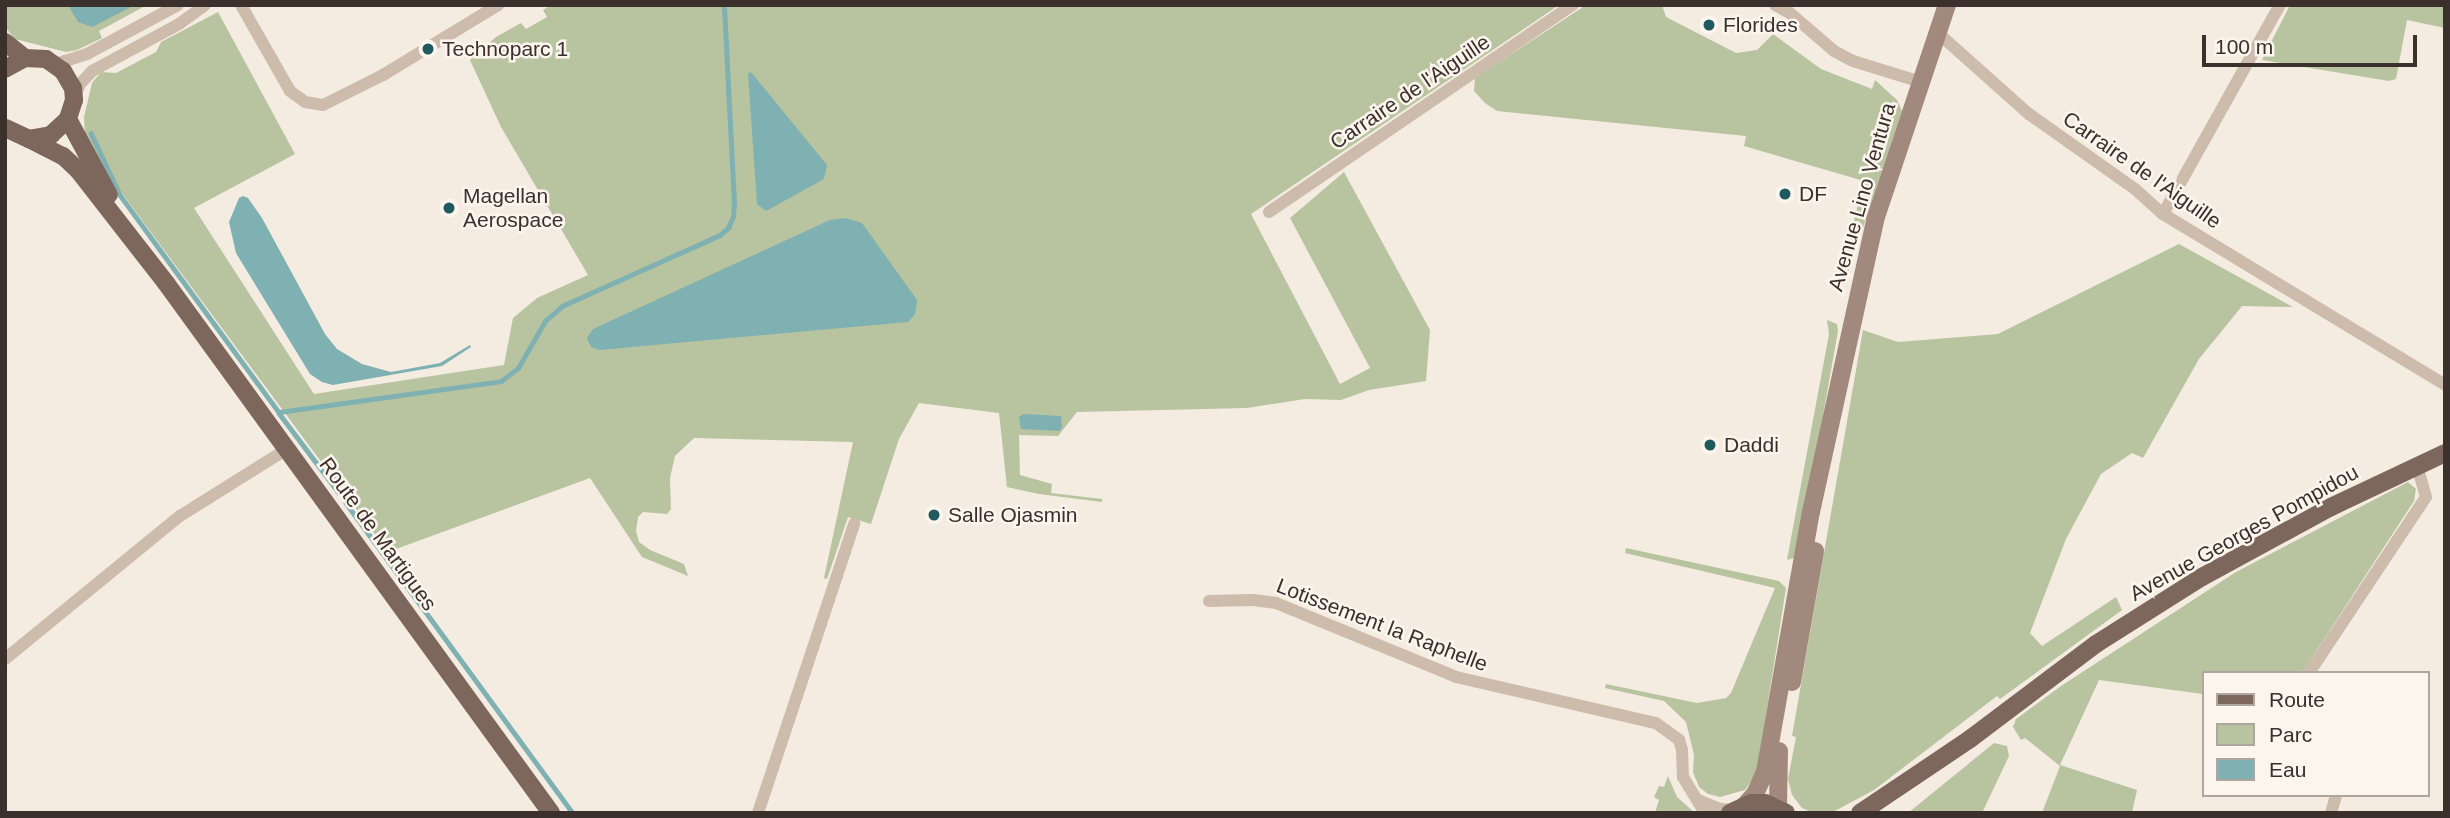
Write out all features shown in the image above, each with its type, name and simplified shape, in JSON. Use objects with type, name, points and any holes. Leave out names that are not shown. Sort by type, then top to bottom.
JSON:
[{"type":"main road","name":"Avenue Lino Ventura","points":[[1737,809],[1755,794],[1765,772],[1806,539],[1875,219],[1947,5]]},
{"type":"main road","points":[[5,42],[25,58]]},
{"type":"main road","points":[[5,69],[25,58],[36,57],[55,64],[69,79],[74,100],[68,119],[51,135],[29,139]]},
{"type":"main road","name":"Route de Martigues","points":[[68,119],[100,182],[166,283]]},
{"type":"main road","name":"Route de Martigues","points":[[6,129],[63,156],[78,170],[166,283],[551,813]]},
{"type":"main road","name":"Avenue Lino Ventura","points":[[1782,810],[1777,765],[1810,582],[1827,447]]},
{"type":"main road","name":"Avenue Georges Pompidou","points":[[1860,813],[1970,739],[2096,644],[2202,577],[2330,507],[2445,453]]},
{"type":"main road","name":"Avenue Georges Pompidou","points":[[1883,813],[1970,739]]},
{"type":"main road","points":[[1737,809],[1765,803],[1782,810]]},
{"type":"street","points":[[55,64],[87,54],[178,5]]},
{"type":"street","points":[[74,100],[80,84],[92,71],[179,24],[205,5]]},
{"type":"street","points":[[242,5],[289,91],[305,102],[323,105],[383,75],[498,5]]},
{"type":"street","name":"Carraire de l'Aiguille","points":[[1269,212],[1573,5]]},
{"type":"street","points":[[1775,5],[1791,9],[1834,51],[1853,61],[1921,82]]},
{"type":"street","points":[[2164,214],[2280,5]]},
{"type":"street","name":"Carraire de l'Aiguille","points":[[1938,33],[2029,114],[2135,189],[2164,214],[2445,385]]},
{"type":"street","points":[[5,659],[180,516],[287,449]]},
{"type":"street","points":[[2310,671],[2426,497],[2417,466]]},
{"type":"street","points":[[758,813],[854,524]]},
{"type":"street","name":"Lotissement la Raphelle","points":[[1209,601],[1253,600],[1276,603],[1456,677],[1656,723],[1679,740],[1683,777],[1705,813]]},
{"type":"street","points":[[1695,799],[1720,809],[1737,809]]},
{"type":"green space","points":[[5,5],[147,5],[99,31],[102,38],[77,50],[66,52],[15,39],[5,27]]},
{"type":"green space","points":[[551,5],[1559,5],[1251,214],[1340,384],[1370,368],[1290,218],[1344,172],[1430,330],[1426,381],[1369,390],[1341,400],[1305,399],[1247,408],[1077,412],[1058,436],[1019,435],[1020,475],[1052,484],[1051,493],[1102,499],[1102,502],[1007,487],[999,413],[919,403],[899,439],[871,524],[848,517],[827,579],[824,578],[853,442],[694,438],[675,456],[670,478],[671,509],[667,514],[643,512],[638,517],[636,531],[639,542],[650,550],[684,564],[688,576],[642,557],[590,478],[388,552],[104,169],[85,137],[84,117],[92,83],[101,72],[116,73],[156,52],[161,42],[218,12],[295,154],[194,208],[314,394],[504,365],[513,318],[537,298],[588,275],[501,127],[470,60],[496,37],[521,23],[526,29],[547,17],[543,10]]},
{"type":"green space","points":[[1586,5],[1662,5],[1666,17],[1736,53],[1757,50],[1773,34],[1821,69],[1872,89],[1875,80],[1897,100],[1902,111],[1845,281],[1837,287],[1864,181],[1744,146],[1746,136],[1497,111],[1474,91],[1475,78]]},
{"type":"green space","points":[[2290,5],[2445,5],[2445,28],[2407,20],[2396,79],[2389,81],[2262,60]]},
{"type":"green space","points":[[2179,244],[2293,307],[2242,306],[2199,359],[2143,458],[2132,453],[2101,474],[2066,539],[2030,633],[2042,646],[2116,597],[2122,610],[2000,699],[1997,696],[1874,790],[1833,812],[1813,813],[1802,808],[1792,795],[1788,779],[1796,737],[1792,736],[1863,330],[1898,342],[1998,334]]},
{"type":"green space","points":[[1827,320],[1837,324],[1838,331],[1800,545],[1794,558],[1787,560],[1829,334]]},
{"type":"green space","points":[[2408,482],[2416,489],[2414,501],[2303,671],[2202,671],[2202,694],[2099,680],[2060,765],[2137,790],[2132,813],[2042,813],[2060,766],[2025,738],[2021,740],[2013,727],[2016,719],[2061,686],[2236,572]]},
{"type":"green space","points":[[1626,548],[1779,581],[1786,588],[1757,772],[1745,790],[1720,797],[1708,794],[1699,787],[1693,772],[1694,755],[1686,722],[1664,701],[1605,688],[1606,684],[1697,703],[1726,698],[1731,693],[1775,588],[1625,553]]},
{"type":"green space","points":[[1994,743],[2007,746],[2009,756],[1982,813],[1908,813]]},
{"type":"green space","points":[[1668,776],[1677,797],[1695,813],[1655,813],[1659,800],[1654,797],[1659,786],[1664,787]]},
{"type":"water","points":[[68,5],[135,5],[92,27],[78,22]]},
{"type":"water","points":[[751,72],[827,165],[824,179],[766,211],[757,204],[748,74]]},
{"type":"water","points":[[239,198],[248,198],[262,218],[325,334],[337,349],[362,364],[391,372],[440,363],[470,345],[471,347],[442,366],[333,385],[322,382],[310,374],[236,253],[229,222]]},
{"type":"water","points":[[846,218],[862,223],[917,300],[915,314],[908,322],[600,350],[591,347],[587,338],[593,329],[830,220]]},
{"type":"water","points":[[1023,414],[1061,416],[1062,427],[1059,431],[1021,429],[1019,417]]},
{"type":"waterway","points":[[91,133],[120,195],[279,412],[501,381],[518,368],[545,321],[562,306],[720,235],[728,228],[733,217],[734,204],[724,5]]},
{"type":"waterway","points":[[279,413],[339,493]]},
{"type":"waterway","points":[[346,503],[573,813]]},
{"type":"place","name":"Florides","points":[[1709,25]]},
{"type":"place","name":"Technoparc 1","points":[[428,49]]},
{"type":"place","name":"DF","points":[[1785,194]]},
{"type":"place","name":"Magellan Aerospace","points":[[449,208]]},
{"type":"place","name":"Daddi","points":[[1710,445]]},
{"type":"place","name":"Salle Ojasmin","points":[[934,515]]}]
